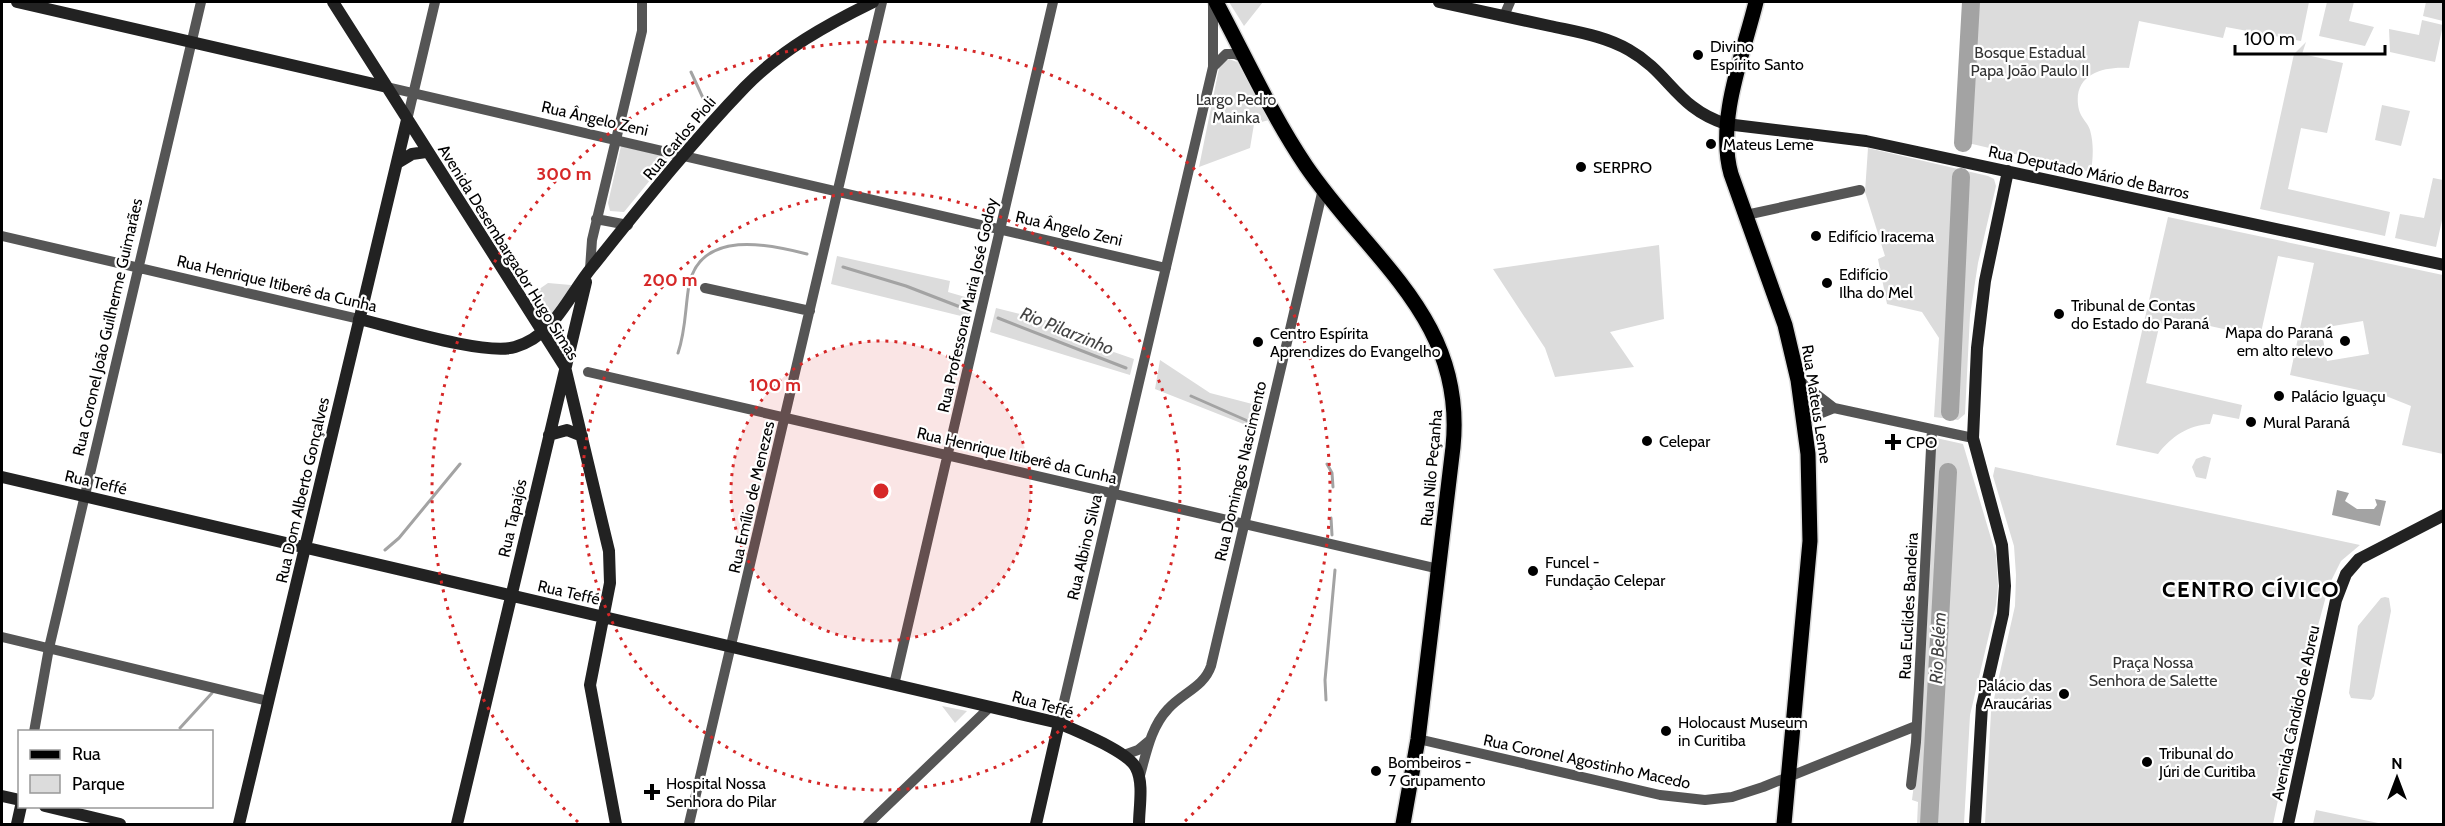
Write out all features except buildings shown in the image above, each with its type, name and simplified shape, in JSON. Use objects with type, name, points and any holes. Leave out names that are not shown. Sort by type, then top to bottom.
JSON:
[{"type":"main road","name":"Rua Ângelo Zeni","points":[[17,2],[387,87]]},
{"type":"main road","name":"Avenida Desembargador Hugo Simas","points":[[333,2],[426,152],[565,367],[609,551],[610,583],[590,685],[616,825]]},
{"type":"main road","name":"Rua Carlos Pioli","points":[[543,331],[564,310],[590,269],[685,156],[730,103],[761,72],[818,31],[873,2]]},
{"type":"main road","name":"Rua Nilo Peçanha","points":[[1214,2],[1296,151],[1323,189],[1422,312],[1444,357],[1454,397],[1455,429],[1439,569],[1418,739],[1403,825]]},
{"type":"main road","points":[[1438,2],[1593,36],[1621,45],[1643,60],[1693,109],[1707,118],[1726,123]]},
{"type":"main road","name":"Rua Mateus Leme","points":[[1756,2],[1726,123],[1727,162],[1780,309],[1798,380],[1810,484],[1810,541],[1784,825]]},
{"type":"main road","name":"Rua Dom Alberto Gonçalves","points":[[239,825],[407,120]]},
{"type":"main road","name":"Rua Deputado Mário de Barros","points":[[1726,123],[1857,140],[2444,265]]},
{"type":"main road","points":[[397,163],[412,154],[426,152]]},
{"type":"main road","points":[[1975,825],[1982,706],[2003,614],[2005,586],[2002,545],[1973,438],[1981,306],[2008,171]]},
{"type":"main road","name":"Rua Tapajós","points":[[457,825],[590,269]]},
{"type":"main road","name":"Rua Henrique Itiberê da Cunha","points":[[359,319],[491,349],[517,346],[543,331]]},
{"type":"main road","points":[[549,435],[567,430],[582,436]]},
{"type":"main road","name":"Rua Teffé","points":[[2,477],[1059,723],[1124,755]]},
{"type":"main road","name":"Avenida Cândido de Abreu","points":[[2288,825],[2338,592],[2352,566],[2372,551],[2444,515]]},
{"type":"main road","name":"Rua Albino Silva","points":[[1036,825],[1059,723]]},
{"type":"main road","points":[[1124,755],[1134,764],[1139,780]]},
{"type":"main road","name":"Rua Domingos Nascimento","points":[[1139,780],[1139,825]]},
{"type":"main road","points":[[2,796],[18,800]]},
{"type":"main road","points":[[17,825],[21,808]]},
{"type":"main road","points":[[49,808],[120,825]]},
{"type":"street","name":"Rua Coronel João Guilherme Guimarães","points":[[34,730],[49,648],[201,2]]},
{"type":"street","name":"Rua Dom Alberto Gonçalves","points":[[407,120],[435,2]]},
{"type":"street","name":"Rua Tapajós","points":[[590,269],[596,219],[642,31],[642,2]]},
{"type":"street","name":"Rua Emílio de Menezes","points":[[690,825],[882,2]]},
{"type":"street","name":"Rua Professora Maria José Godoy","points":[[894,685],[1053,2]]},
{"type":"street","name":"Rua Albino Silva","points":[[1059,723],[1213,67],[1214,2]]},
{"type":"street","points":[[1504,16],[1510,2]]},
{"type":"street","points":[[1213,67],[1226,54],[1246,58]]},
{"type":"street","name":"Rua Ângelo Zeni","points":[[387,87],[1166,267]]},
{"type":"street","name":"Rua Domingos Nascimento","points":[[1139,780],[1150,740],[1166,711],[1208,674],[1323,189]]},
{"type":"street","points":[[1746,215],[1860,190]]},
{"type":"street","points":[[596,219],[628,225]]},
{"type":"street","name":"Rua Henrique Itiberê da Cunha","points":[[2,236],[359,319]]},
{"type":"street","points":[[705,288],[810,311]]},
{"type":"street","name":"Rua Henrique Itiberê da Cunha","points":[[588,372],[1439,569]]},
{"type":"street","points":[[1798,380],[1834,408],[1973,438]]},
{"type":"street","points":[[1804,420],[1834,408]]},
{"type":"street","name":"Rua Euclides Bandeira","points":[[1911,785],[1932,429]]},
{"type":"street","points":[[2,637],[268,702]]},
{"type":"street","points":[[868,825],[990,707]]},
{"type":"street","name":"Rua Coronel Agostinho Macedo","points":[[1418,739],[1675,798],[1705,800],[1732,797],[1789,777],[1916,726]]},
{"type":"street","points":[[1124,755],[1138,750],[1150,740]]},
{"type":"green space","points":[[1229,2],[1263,2],[1244,26]]},
{"type":"green space","name":"Bosque Estadual Papa João Paulo II","points":[[1974,2],[2309,2],[2301,41],[2226,27],[2223,38],[2139,21],[2129,68],[2099,71],[2084,81],[2080,88],[2079,110],[2089,127],[2092,140],[2091,172],[1968,143]]},
{"type":"green space","points":[[2327,2],[2354,2],[2349,21],[2374,27],[2365,46],[2319,36]]},
{"type":"green space","points":[[2426,2],[2443,2],[2443,21],[2423,16]]},
{"type":"green space","points":[[2422,20],[2443,25],[2435,62],[2390,52],[2389,29],[2419,35]]},
{"type":"green space","points":[[2306,42],[2302,54],[2343,63],[2327,133],[2301,128],[2288,189],[2390,212],[2385,236],[2260,209],[2294,54]]},
{"type":"green space","name":"Largo Pedro Mainka","points":[[1229,59],[1237,62],[1269,120],[1254,124],[1250,148],[1199,167],[1219,68]]},
{"type":"green space","points":[[2382,105],[2410,111],[2401,146],[2375,140]]},
{"type":"green space","points":[[621,146],[669,157],[624,212],[610,211],[608,203]]},
{"type":"green space","points":[[1868,148],[1994,179],[1996,186],[1978,263],[1970,315],[1965,414],[1958,420],[1934,417],[1939,338],[1922,312],[1887,304],[1878,259],[1885,256],[1865,192]]},
{"type":"green space","points":[[2433,178],[2443,180],[2443,216],[2436,247],[2395,238],[2400,214],[2424,218]]},
{"type":"green space","points":[[2168,217],[2443,275],[2443,454],[2402,445],[2411,406],[2386,396],[2290,375],[2314,263],[2278,256],[2260,337],[2169,317],[2167,325],[2160,323],[2146,383],[2242,405],[2239,419],[2213,414],[2210,424],[2187,429],[2169,442],[2158,454],[2116,445]],"holes":[[[2363,321],[2369,354],[2327,361],[2321,328]]]},
{"type":"green space","points":[[1659,245],[1664,319],[1610,332],[1634,367],[1555,377],[1545,348],[1493,269]]},
{"type":"green space","points":[[837,256],[950,281],[948,292],[972,299],[969,318],[831,284]]},
{"type":"green space","points":[[548,283],[571,285],[567,297],[545,323],[531,302],[535,292]]},
{"type":"green space","points":[[996,308],[1057,323],[1056,332],[1134,359],[1130,375],[990,332]]},
{"type":"green space","points":[[1160,360],[1210,393],[1260,406],[1256,429],[1155,389]]},
{"type":"green space","points":[[1936,438],[1963,444],[1996,555],[1998,586],[1996,605],[1970,715],[1964,824],[1917,824],[1918,802],[1912,800],[1921,729]]},
{"type":"green space","points":[[2204,456],[2211,458],[2206,479],[2196,477],[2192,467],[2196,459]]},
{"type":"green space","name":"Praça Nossa Senhora de Salette","points":[[1995,467],[2360,545],[2341,561],[2329,585],[2302,685],[2273,824],[1985,824],[1991,712],[2015,606],[2016,575],[2014,546],[1993,476]]},
{"type":"green space","points":[[2381,598],[2389,598],[2391,611],[2374,696],[2371,700],[2351,698],[2349,693],[2358,626]]},
{"type":"green space","points":[[942,706],[967,711],[955,723]]},
{"type":"green space","points":[[2316,810],[2383,824],[2313,824]]},
{"type":"shaded area","points":[[2337,490],[2349,493],[2345,501],[2357,509],[2374,509],[2377,505],[2375,499],[2386,501],[2380,526],[2332,515]]},
{"type":"waterway","name":"Rio Belém","points":[[1963,143],[1971,2]]},
{"type":"waterway","points":[[691,72],[703,98]]},
{"type":"waterway","name":"Rio Belém","points":[[1950,412],[1961,177]]},
{"type":"waterway","name":"Rio Pilarzinho","points":[[678,353],[689,285],[696,267],[707,255],[722,248],[738,245],[774,247],[807,254]]},
{"type":"waterway","name":"Rio Pilarzinho","points":[[843,267],[906,286],[968,310]]},
{"type":"waterway","name":"Rio Pilarzinho","points":[[998,318],[1126,368]]},
{"type":"waterway","name":"Rio Pilarzinho","points":[[1191,396],[1250,422]]},
{"type":"waterway","name":"Rio Pilarzinho","points":[[385,550],[399,538],[460,464]]},
{"type":"waterway","name":"Rio Pilarzinho","points":[[1327,464],[1332,473],[1333,487]]},
{"type":"waterway","name":"Rio Belém","points":[[1929,824],[1948,472]]},
{"type":"waterway","name":"Rio Pilarzinho","points":[[1331,518],[1332,535]]},
{"type":"waterway","name":"Rio Pilarzinho","points":[[1326,700],[1325,680],[1335,570]]},
{"type":"waterway","name":"Rio Pilarzinho","points":[[180,728],[212,693]]},
{"type":"place","name":"Divino Espírito Santo","points":[[1698,55]]},
{"type":"place","name":"Mateus Leme","points":[[1711,144]]},
{"type":"place","name":"SERPRO","points":[[1581,167]]},
{"type":"place","name":"Edifício Iracema","points":[[1816,236]]},
{"type":"place","name":"Edifício Ilha do Mel","points":[[1827,283]]},
{"type":"place","name":"Tribunal de Contas do Estado do Paraná","points":[[2059,314]]},
{"type":"place","name":"Mapa do Paraná em alto relevo","points":[[2345,341]]},
{"type":"place","name":"Centro Espírita Aprendizes do Evangelho","points":[[1258,342]]},
{"type":"place","name":"Palácio Iguaçu","points":[[2279,396]]},
{"type":"place","name":"Mural Paraná","points":[[2251,422]]},
{"type":"place","name":"Celepar","points":[[1647,441]]},
{"type":"place","name":"CPO","points":[[1893,442]]},
{"type":"place","name":"Funcel - Fundação Celepar","points":[[1533,571]]},
{"type":"place","name":"Palácio das Araucárias","points":[[2064,694]]},
{"type":"place","name":"Holocaust Museum in Curitiba","points":[[1666,731]]},
{"type":"place","name":"Tribunal do Júri de Curitiba","points":[[2147,762]]},
{"type":"place","name":"Bombeiros - 7 Grupamento","points":[[1376,771]]},
{"type":"place","name":"Hospital Nossa Senhora do Pilar","points":[[652,792]]},
{"type":"district","name":"CENTRO CÍVICO","points":[[2251,589]]}]
